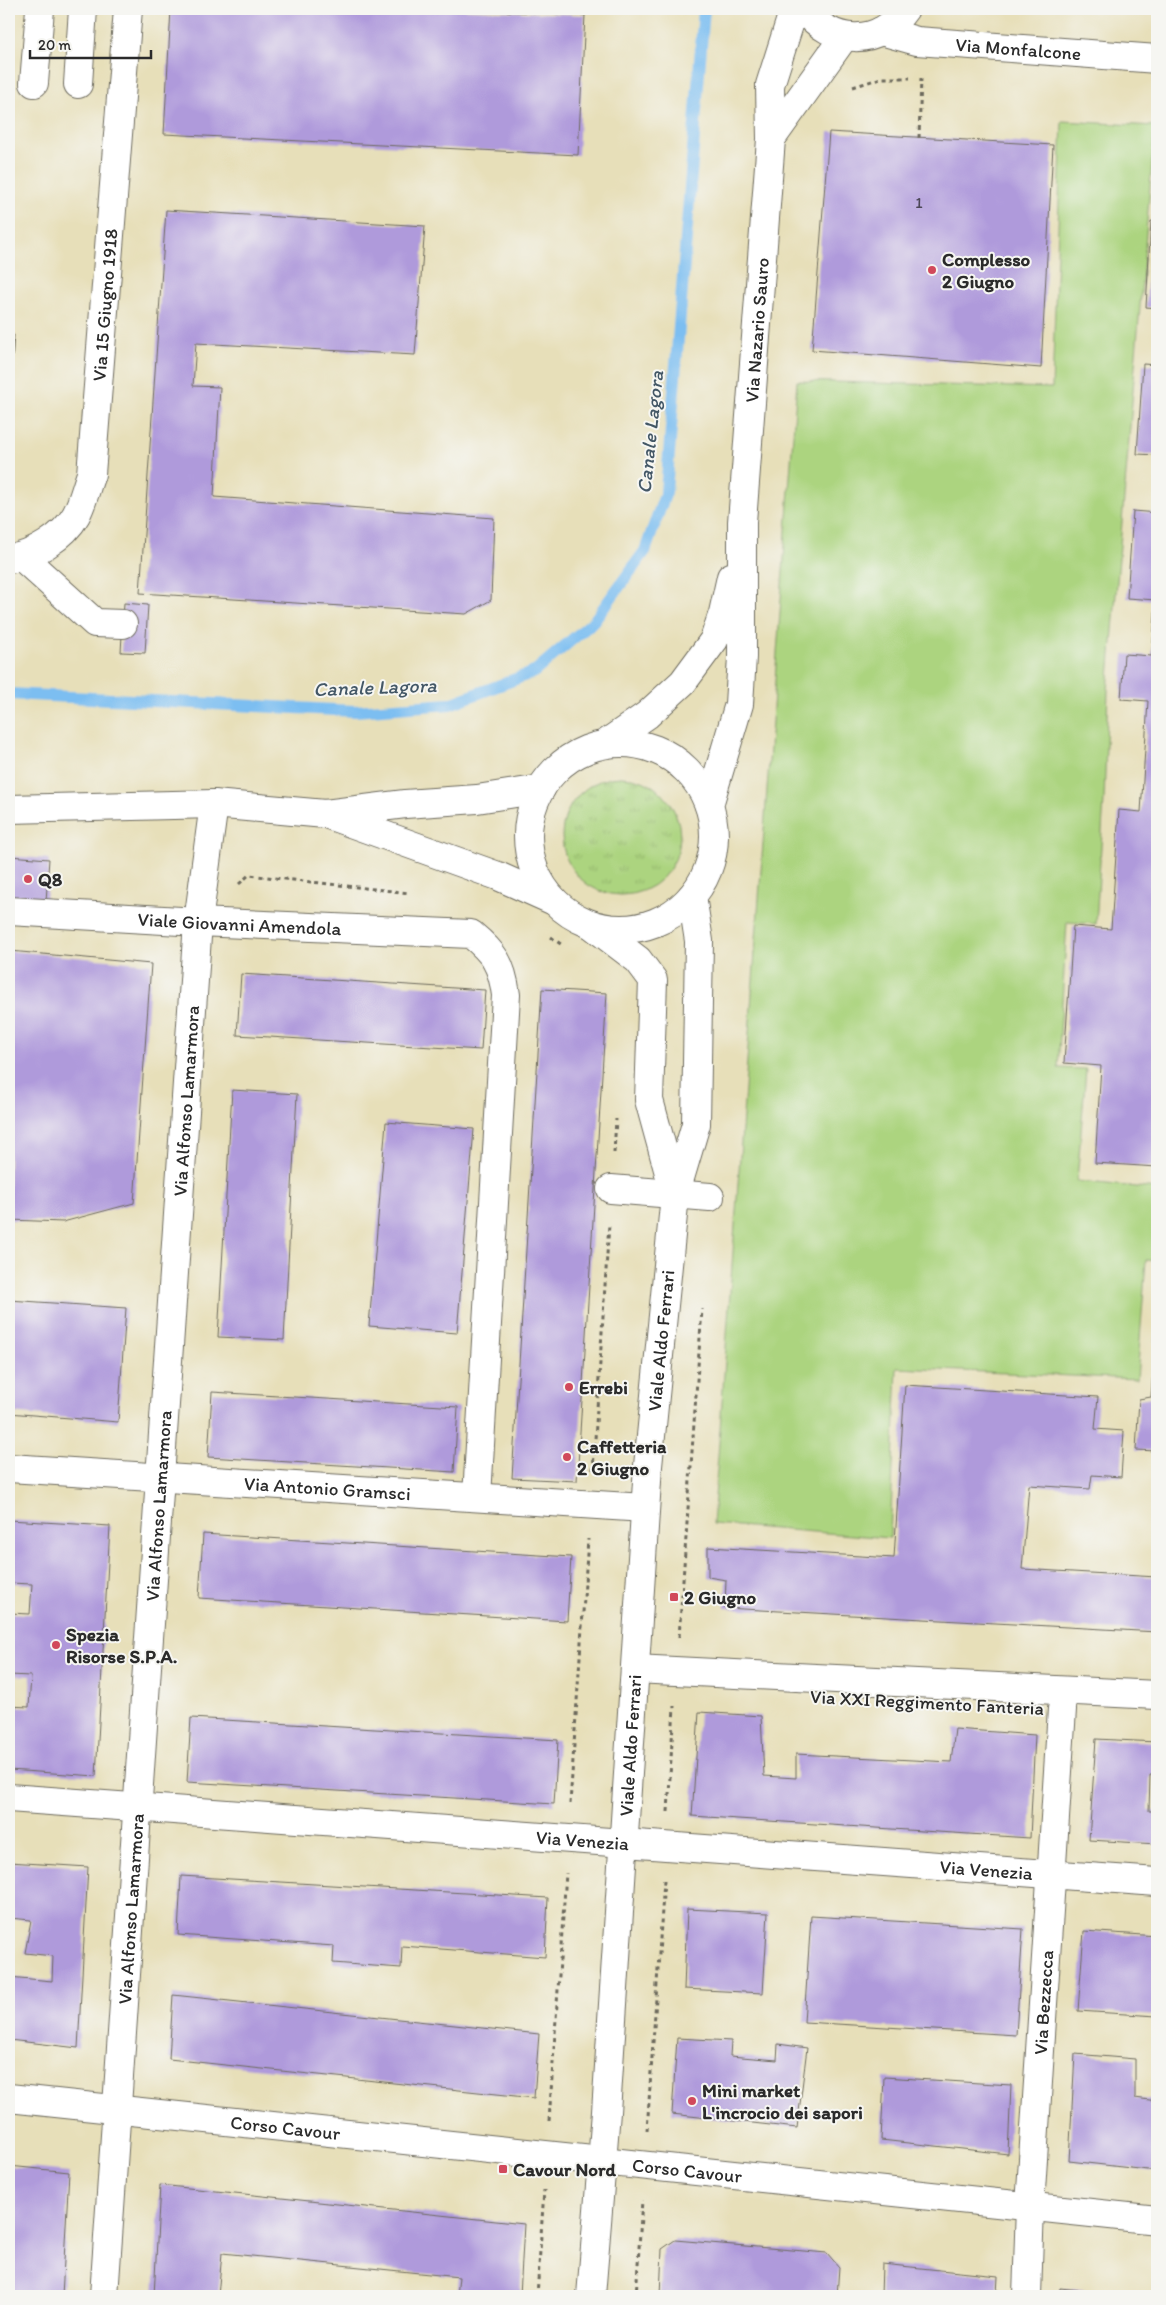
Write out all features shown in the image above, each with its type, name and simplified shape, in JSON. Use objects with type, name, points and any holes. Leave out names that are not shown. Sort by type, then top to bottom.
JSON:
[{"type":"street","points":[[34,83],[40,9]]},
{"type":"street","points":[[78,84],[83,9]]},
{"type":"street","name":"Via 15 Giugno 1918","points":[[15,558],[52,541],[76,516],[91,474],[128,9]]},
{"type":"street","name":"Via Nazario Sauro","points":[[709,805],[739,704],[742,657],[742,522],[771,139],[770,85],[794,9]]},
{"type":"street","points":[[804,9],[824,29],[844,36],[863,37],[881,31],[898,18],[905,9]]},
{"type":"street","name":"Via Monfalcone","points":[[881,31],[918,41],[1157,58]]},
{"type":"street","points":[[771,139],[844,36]]},
{"type":"street","name":"Via Nazario Sauro","points":[[605,744],[648,715],[683,682],[714,640],[723,613],[742,522]]},
{"type":"street","points":[[15,558],[95,623],[122,624]]},
{"type":"street","points":[[626,743],[648,747],[668,755],[686,768],[699,785],[709,805],[714,828],[713,853],[705,876],[692,896],[671,914],[646,926],[618,929],[591,924],[571,915],[554,901],[539,882],[530,859],[527,836],[530,811],[541,789],[553,773],[570,758],[605,744],[626,743]]},
{"type":"street","points":[[9,809],[214,804],[325,814],[406,804],[477,799],[541,789]]},
{"type":"street","name":"Via Alfonso Lamarmora","points":[[104,2296],[198,922],[214,804]]},
{"type":"street","points":[[325,814],[498,876],[554,901]]},
{"type":"street","name":"Viale Aldo Ferrari","points":[[591,2296],[603,2161],[646,1508],[675,1194],[696,1124],[699,941],[692,896]]},
{"type":"street","name":"Viale Giovanni Amendola","points":[[9,910],[198,922],[471,934],[491,951],[504,977],[506,995],[477,1497]]},
{"type":"street","name":"Viale Aldo Ferrari","points":[[591,924],[638,960],[653,980],[649,1100],[675,1194]]},
{"type":"street","points":[[611,1189],[710,1197]]},
{"type":"street","name":"Via Antonio Gramsci","points":[[9,1468],[646,1508]]},
{"type":"street","name":"Via XXI Reggimento Fanteria","points":[[635,1669],[1157,1696]]},
{"type":"street","name":"Via XXI Reggimento Fanteria","points":[[689,1672],[732,1692],[1157,1714]]},
{"type":"street","name":"Via Bezzecca","points":[[1027,2296],[1030,2206],[1062,1709]]},
{"type":"street","name":"Via Venezia","points":[[9,1798],[1157,1882]]},
{"type":"street","name":"Corso Cavour","points":[[9,2098],[1157,2220]]},
{"type":"path","points":[[848,89],[881,78],[930,78]]},
{"type":"path","points":[[919,138],[921,78]]},
{"type":"path","points":[[537,2296],[611,1189]]},
{"type":"path","points":[[636,2296],[666,1846],[689,1672],[702,1306]]},
{"type":"green space","points":[[1062,121],[1155,126],[1108,690],[1104,800],[1096,924],[1067,922],[1058,1068],[1086,1069],[1077,1181],[1157,1189],[1157,1261],[1146,1260],[1137,1379],[897,1368],[890,1538],[713,1524],[797,381],[1052,388]]},
{"type":"green space","points":[[621,777],[644,781],[663,794],[676,813],[680,836],[676,859],[663,878],[644,891],[621,895],[598,891],[579,878],[566,859],[562,836],[566,813],[579,794],[598,781]]},
{"type":"building","points":[[171,9],[455,9],[585,15],[578,155],[164,134]]},
{"type":"building","name":"Complesso 2 Giugno","points":[[829,132],[1053,145],[1041,368],[812,350]]},
{"type":"building","points":[[166,210],[425,226],[415,355],[196,343],[193,386],[220,387],[214,497],[494,518],[491,600],[466,614],[140,593]]},
{"type":"building","points":[[1151,221],[1157,222],[1157,308],[1146,307]]},
{"type":"building","points":[[9,334],[14,335],[10,394],[9,394]]},
{"type":"building","points":[[1143,364],[1157,365],[1157,455],[1137,454]]},
{"type":"building","points":[[1133,511],[1157,513],[1157,1167],[1095,1163],[1101,1066],[1064,1063],[1073,926],[1111,929],[1119,810],[1141,812],[1148,701],[1121,699],[1124,654],[1152,656],[1156,600],[1127,598]]},
{"type":"building","points":[[124,603],[148,605],[145,653],[121,652]]},
{"type":"building","name":"Q8","points":[[9,856],[49,859],[46,901],[9,898]]},
{"type":"building","points":[[10,951],[151,964],[134,1203],[63,1222],[9,1220]]},
{"type":"building","points":[[241,974],[485,990],[481,1050],[237,1035]]},
{"type":"building","points":[[542,989],[607,993],[577,1481],[512,1478]]},
{"type":"building","points":[[232,1090],[297,1094],[284,1340],[218,1337]]},
{"type":"building","points":[[386,1122],[474,1129],[457,1333],[369,1326]]},
{"type":"building","points":[[9,1300],[126,1308],[118,1422],[9,1413]]},
{"type":"building","points":[[1156,1332],[1157,1451],[1136,1450],[1139,1399],[1151,1397]]},
{"type":"building","points":[[905,1385],[1098,1397],[1095,1429],[1124,1431],[1121,1477],[1092,1475],[1090,1489],[1029,1485],[1022,1569],[1157,1577],[1157,1632],[725,1608],[726,1580],[708,1577],[708,1547],[894,1558]]},
{"type":"building","points":[[212,1392],[458,1407],[454,1472],[208,1457]]},
{"type":"building","points":[[9,1520],[110,1526],[96,1776],[9,1770],[9,1706],[29,1707],[31,1676],[9,1675],[9,1613],[30,1614],[32,1584],[9,1583]]},
{"type":"building","points":[[203,1534],[571,1557],[567,1621],[199,1598]]},
{"type":"building","points":[[699,1712],[761,1716],[764,1776],[796,1778],[796,1754],[951,1762],[955,1729],[1035,1735],[1030,1838],[692,1816]]},
{"type":"building","points":[[191,1718],[558,1740],[554,1804],[187,1782]]},
{"type":"building","points":[[1096,1739],[1157,1742],[1157,1775],[1150,1775],[1149,1811],[1157,1811],[1157,1844],[1089,1840]]},
{"type":"building","points":[[9,1862],[88,1867],[78,2048],[9,2040],[9,1977],[52,1981],[53,1956],[25,1953],[31,1920],[9,1918]]},
{"type":"building","points":[[181,1876],[548,1898],[545,1957],[402,1946],[401,1968],[333,1963],[334,1946],[178,1935]]},
{"type":"building","points":[[687,1909],[768,1913],[763,1993],[684,1989]]},
{"type":"building","points":[[811,1916],[1023,1929],[1016,2035],[804,2022]]},
{"type":"building","points":[[1084,1931],[1157,1936],[1157,2016],[1078,2011]]},
{"type":"building","points":[[173,1995],[539,2034],[534,2098],[169,2059]]},
{"type":"building","points":[[677,2038],[731,2041],[730,2056],[777,2060],[778,2044],[807,2048],[797,2128],[672,2114]]},
{"type":"building","points":[[1075,2054],[1135,2059],[1135,2098],[1157,2101],[1157,2171],[1069,2161]]},
{"type":"building","points":[[884,2077],[1011,2085],[1008,2154],[881,2140]]},
{"type":"building","points":[[9,2166],[69,2172],[62,2296],[9,2296]]},
{"type":"building","points":[[160,2185],[524,2224],[520,2296],[457,2296],[459,2277],[222,2253],[218,2296],[154,2296]]},
{"type":"building","points":[[675,2240],[827,2253],[839,2267],[837,2296],[660,2296],[662,2249]]},
{"type":"building","points":[[882,2264],[998,2276],[997,2296],[881,2296]]},
{"type":"building","points":[[1060,2288],[1126,2295],[1126,2296],[1059,2296]]},
{"type":"waterway","name":"Canale Lagora","points":[[9,694],[355,711],[450,704],[534,672],[594,621],[645,551],[666,492],[704,9]]},
{"type":"place","name":"Complesso 2 Giugno","points":[[932,270]]},
{"type":"place","name":"Q8","points":[[28,879]]},
{"type":"place","name":"Errebi","points":[[569,1387]]},
{"type":"place","name":"Caffetteria 2 Giugno","points":[[567,1457]]},
{"type":"place","name":"2 Giugno","points":[[674,1597]]},
{"type":"place","name":"Spezia Risorse S.P.A.","points":[[56,1645]]},
{"type":"place","name":"Mini market L'incrocio dei sapori","points":[[692,2101]]},
{"type":"place","name":"Cavour Nord","points":[[503,2169]]}]
